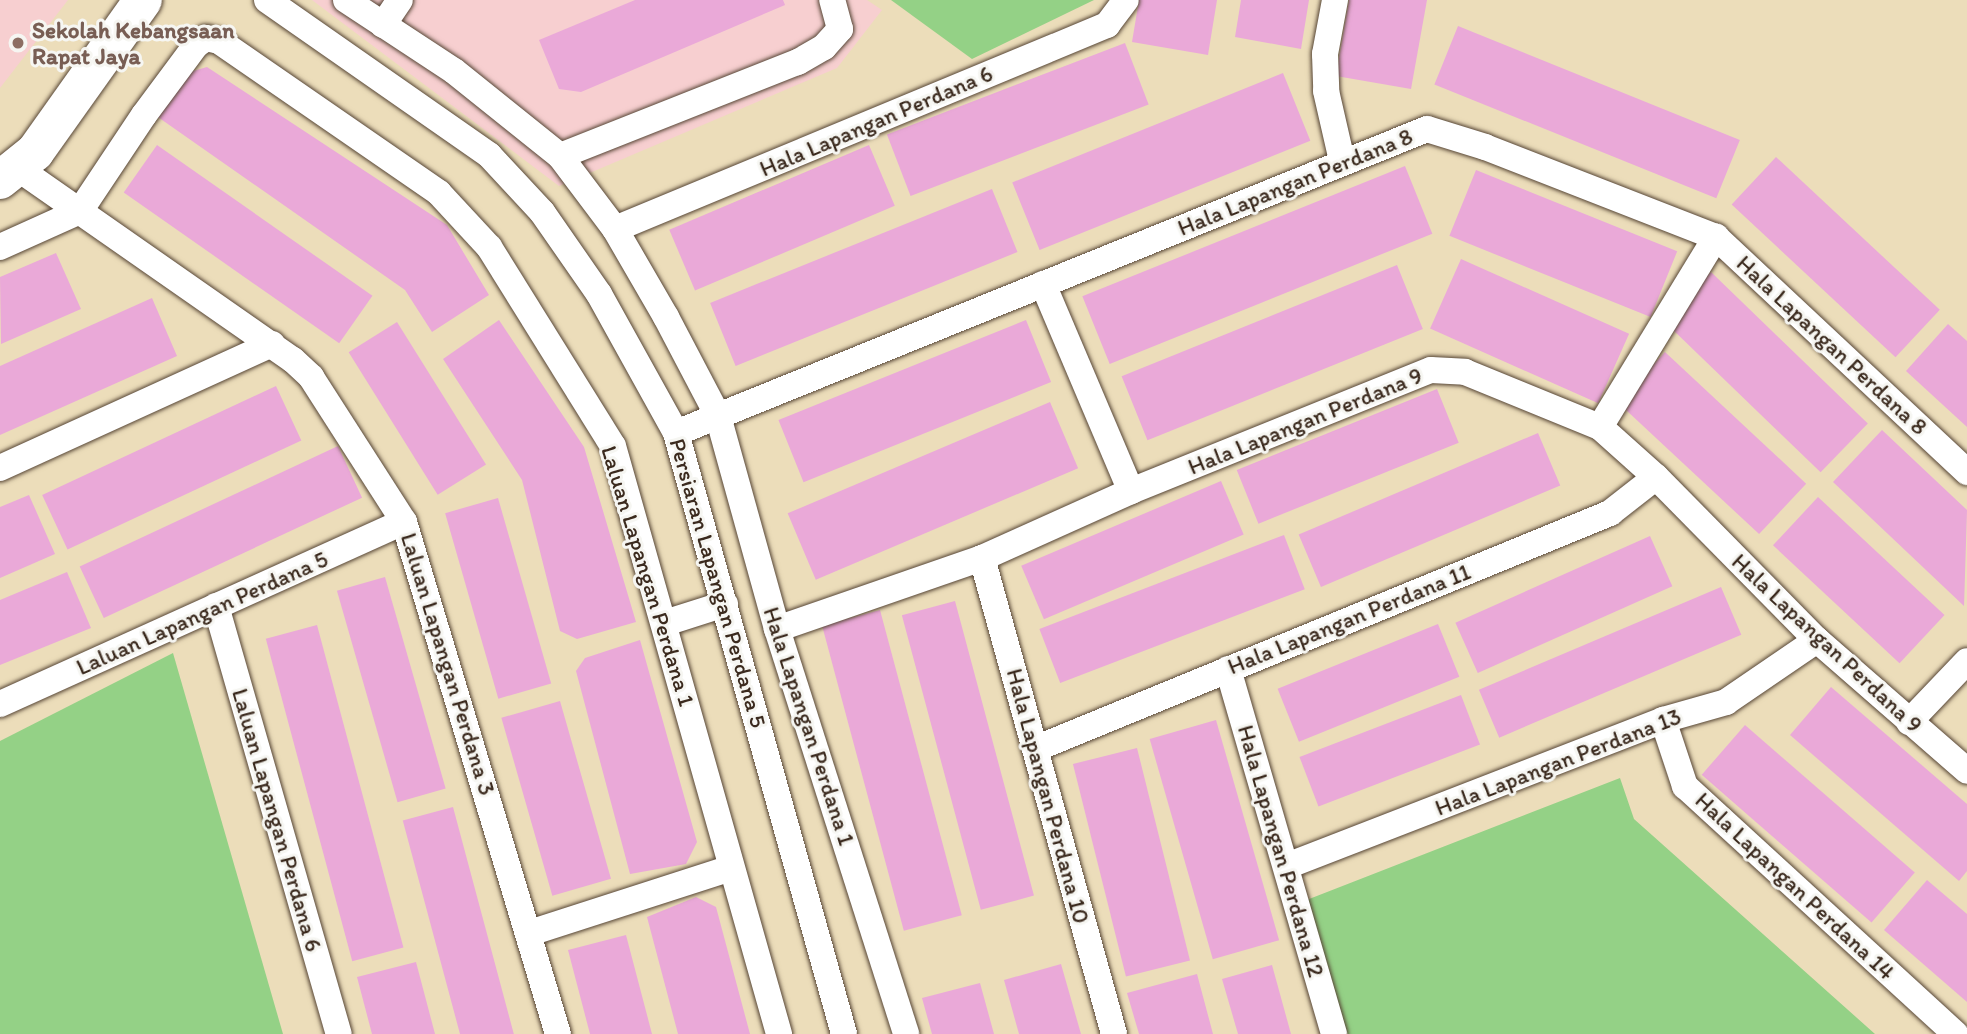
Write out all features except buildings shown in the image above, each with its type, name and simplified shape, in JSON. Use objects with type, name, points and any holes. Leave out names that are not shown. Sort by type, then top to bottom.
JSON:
[{"type":"street","points":[[10,175],[61,120],[143,0]]},
{"type":"street","name":"Persiaran Lapangan Perdana 5","points":[[267,0],[453,127],[516,184],[542,212],[599,294],[676,433],[844,1034]]},
{"type":"street","name":"Hala Lapangan Perdana 1","points":[[346,0],[454,71],[560,156],[615,229],[718,416],[776,629],[906,1034]]},
{"type":"street","points":[[383,25],[400,0]]},
{"type":"street","points":[[560,156],[798,62],[824,47],[840,29],[832,0]]},
{"type":"street","name":"Hala Lapangan Perdana 6","points":[[615,229],[1107,25],[1126,0]]},
{"type":"street","points":[[1335,0],[1325,54],[1326,91],[1342,161]]},
{"type":"street","name":"Laluan Lapangan Perdana 1","points":[[80,211],[195,45],[206,38],[219,41],[439,193],[489,247],[613,446],[779,1034]]},
{"type":"street","name":"Hala Lapangan Perdana 8","points":[[676,433],[1342,161],[1427,129],[1485,147],[1716,237],[1967,472]]},
{"type":"street","name":"Laluan Lapangan Perdana 3","points":[[10,175],[80,211],[272,344],[311,377],[404,522],[530,933],[558,1034]]},
{"type":"street","points":[[0,247],[80,211]]},
{"type":"street","points":[[1600,427],[1716,237]]},
{"type":"street","points":[[1043,284],[1131,491]]},
{"type":"street","points":[[0,468],[272,344]]},
{"type":"street","name":"Hala Lapangan Perdana 9","points":[[776,629],[982,558],[1131,491],[1431,370],[1465,372],[1600,427],[1656,477],[1817,640],[1967,771]]},
{"type":"street","name":"Hala Lapangan Perdana 11","points":[[1035,749],[1610,513],[1656,477]]},
{"type":"street","name":"Laluan Lapangan Perdana 5","points":[[0,704],[404,522]]},
{"type":"street","name":"Hala Lapangan Perdana 10","points":[[982,558],[1114,1034]]},
{"type":"street","points":[[665,623],[725,604]]},
{"type":"street","name":"Laluan Lapangan Perdana 6","points":[[216,606],[339,1034]]},
{"type":"street","name":"Hala Lapangan Perdana 13","points":[[1287,866],[1663,720],[1726,702],[1817,640]]},
{"type":"street","points":[[1909,722],[1967,661]]},
{"type":"street","name":"Hala Lapangan Perdana 12","points":[[1228,669],[1334,1034]]},
{"type":"street","name":"Hala Lapangan Perdana 14","points":[[1663,720],[1685,786],[1955,1034]]},
{"type":"street","points":[[530,933],[731,868]]},
{"type":"shaded area","name":"Sekolah Kebangsaan Rapat Jaya","points":[[0,0],[68,0],[0,88]]},
{"type":"shaded area","points":[[312,0],[867,0],[882,10],[837,68],[559,186]]},
{"type":"green space","points":[[891,0],[1094,0],[972,59]]},
{"type":"green space","points":[[173,653],[283,1034],[0,1034],[0,741]]},
{"type":"green space","points":[[1620,778],[1634,819],[1875,1034],[1344,1034],[1304,901]]},
{"type":"place","name":"Sekolah Kebangsaan Rapat Jaya","points":[[18,43]]}]
